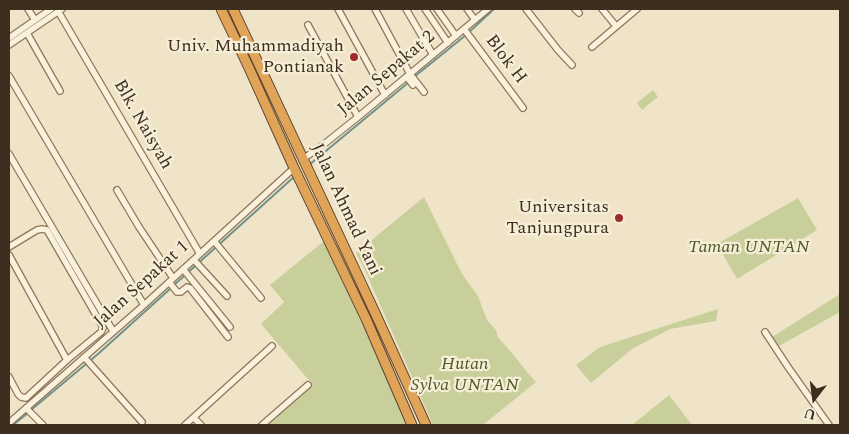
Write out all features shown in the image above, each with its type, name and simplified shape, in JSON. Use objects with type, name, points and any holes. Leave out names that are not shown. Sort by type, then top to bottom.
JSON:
[{"type":"highway","name":"Jalan Ahmad Yani","points":[[221,9],[367,321],[412,425]]},
{"type":"highway","name":"Jalan Ahmad Yani","points":[[233,9],[426,425]]},
{"type":"highway","points":[[275,126],[285,121]]},
{"type":"street","points":[[28,9],[35,20]]},
{"type":"street","points":[[9,38],[51,9]]},
{"type":"street","points":[[338,9],[385,95]]},
{"type":"street","points":[[375,9],[411,80],[424,92]]},
{"type":"street","points":[[406,9],[433,55]]},
{"type":"street","points":[[425,9],[448,43]]},
{"type":"street","points":[[437,9],[456,36]]},
{"type":"street","points":[[467,9],[475,20]]},
{"type":"street","name":"Jalan Sepakat 2","points":[[304,161],[358,117],[378,104],[385,95],[411,80],[433,55],[488,9]]},
{"type":"street","points":[[526,9],[558,50],[572,64]]},
{"type":"street","points":[[602,9],[616,26]]},
{"type":"street","points":[[592,47],[637,9]]},
{"type":"street","points":[[9,45],[60,10]]},
{"type":"street","name":"Blk. Naisyah","points":[[60,10],[200,254]]},
{"type":"street","points":[[308,25],[358,117]]},
{"type":"street","name":"Blok H","points":[[464,30],[523,108]]},
{"type":"street","points":[[27,33],[60,91]]},
{"type":"street","points":[[9,76],[144,305]]},
{"type":"street","points":[[9,154],[114,331]]},
{"type":"street","name":"Jalan Sepakat 1","points":[[9,423],[29,411],[114,331],[197,263],[200,254],[296,172]]},
{"type":"street","points":[[117,190],[172,284],[179,293],[187,287],[190,288],[228,337]]},
{"type":"street","points":[[9,246],[37,230],[47,230],[103,328],[101,332],[26,398],[21,397],[9,377]]},
{"type":"street","points":[[215,243],[261,298]]},
{"type":"street","points":[[9,255],[67,360]]},
{"type":"street","points":[[197,263],[227,296]]},
{"type":"street","points":[[186,273],[230,327]]},
{"type":"street","points":[[765,332],[829,425]]},
{"type":"street","points":[[185,425],[272,346]]},
{"type":"street","points":[[85,358],[142,422]]},
{"type":"street","points":[[262,425],[308,385]]},
{"type":"street","points":[[29,411],[43,425]]},
{"type":"street","points":[[194,418],[201,425]]},
{"type":"green space","points":[[653,90],[658,97],[642,110],[637,103]]},
{"type":"green space","name":"Hutan Sylva UNTAN","points":[[424,197],[462,274],[478,296],[487,320],[496,330],[498,337],[536,382],[483,425],[433,425],[356,253]]},
{"type":"green space","name":"Taman UNTAN","points":[[798,198],[817,230],[737,279],[717,244]]},
{"type":"green space","points":[[324,241],[409,425],[268,425],[313,385],[261,324],[284,302],[270,285]]},
{"type":"green space","points":[[840,294],[840,312],[779,346],[772,337]]},
{"type":"green space","points":[[718,309],[716,321],[670,329],[632,349],[591,383],[576,365],[600,347]]},
{"type":"green space","points":[[669,395],[692,425],[632,425]]},
{"type":"waterway","points":[[414,77],[466,35],[494,9]]},
{"type":"waterway","points":[[309,165],[409,82]]},
{"type":"waterway","points":[[174,285],[295,176]]},
{"type":"waterway","points":[[31,410],[98,354],[171,288]]},
{"type":"waterway","points":[[13,425],[28,413]]},
{"type":"place","name":"Univ. Muhammadiyah Pontianak","points":[[354,57]]},
{"type":"place","name":"Universitas Tanjungpura","points":[[619,218]]}]
